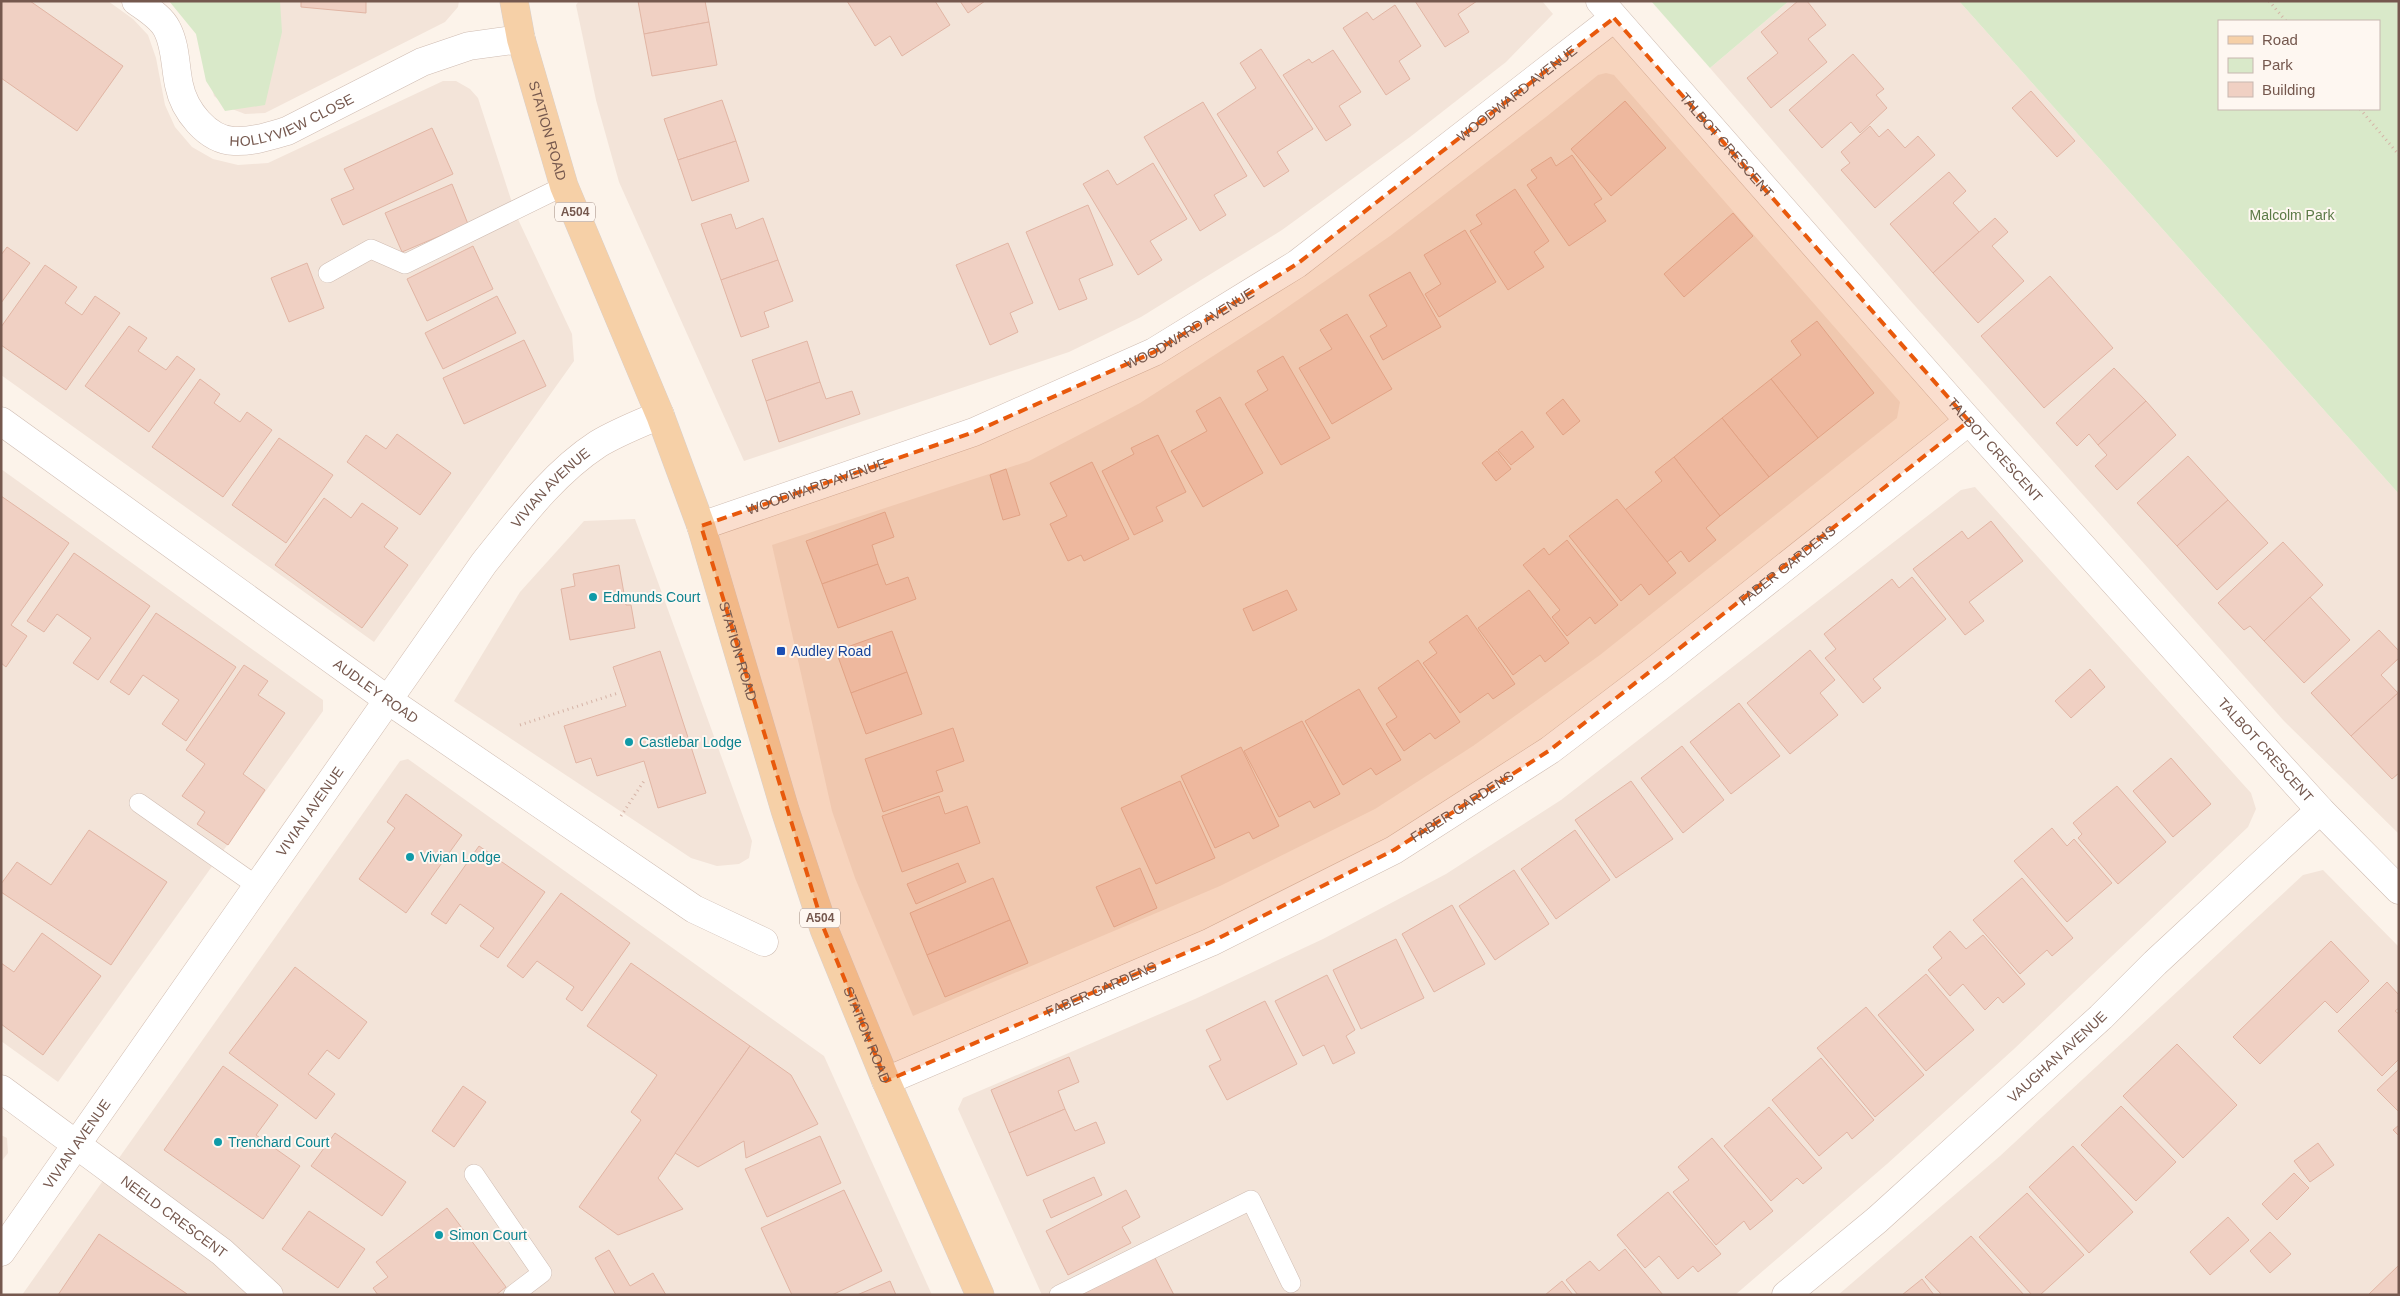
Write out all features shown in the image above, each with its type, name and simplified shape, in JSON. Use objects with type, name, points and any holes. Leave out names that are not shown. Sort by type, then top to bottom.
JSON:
[{"type":"main road","name":"STATION ROAD","points":[[514,1],[520,39],[564,186],[660,415],[702,526],[785,810],[824,929],[886,1081],[980,1295]]},
{"type":"street","name":"HOLLYVIEW CLOSE","points":[[136,1],[154,14],[167,28],[172,43],[179,87],[188,109],[203,129],[233,141],[266,138],[287,131],[422,62],[470,46],[520,39]]},
{"type":"street","name":"TALBOT CRESCENT","points":[[1607,9],[1969,421],[2320,810],[2399,890]]},
{"type":"street","name":"WOODWARD AVENUE","points":[[702,526],[974,432],[1154,352],[1298,264],[1607,9]]},
{"type":"street","name":"VIVIAN AVENUE","points":[[1,1252],[484,563],[540,495],[578,459],[597,445],[620,432],[660,415]]},
{"type":"street","name":"AUDLEY ROAD","points":[[1,421],[388,700],[694,908],[764,942]]},
{"type":"street","name":"FABER GARDENS","points":[[886,1081],[1211,942],[1394,850],[1550,750],[1969,421]]},
{"type":"street","name":"VAUGHAN AVENUE","points":[[1786,1295],[1877,1220],[2101,1017],[2155,963],[2320,810]]},
{"type":"street","name":"NEELD CRESCENT","points":[[1,1089],[222,1252],[269,1295]]},
{"type":"lane","points":[[328,273],[370,249],[405,264],[564,186]]},
{"type":"lane","points":[[139,803],[258,886]]},
{"type":"lane","points":[[474,1174],[542,1273],[514,1295]]},
{"type":"lane","points":[[1059,1295],[1251,1200],[1291,1283]]},
{"type":"path","points":[[2269,1],[2285,20]]},
{"type":"path","points":[[2361,110],[2399,155]]},
{"type":"path","points":[[520,725],[618,693]]},
{"type":"path","points":[[616,823],[644,781]]},
{"type":"highlighted area","points":[[1614,18],[1969,421],[1550,750],[1394,850],[1211,942],[886,1081],[824,929],[701,526],[974,432],[1154,352],[1297,264]]},
{"type":"shaded area","points":[[1,1],[108,1],[133,19],[148,35],[156,58],[165,105],[175,127],[192,147],[213,159],[238,165],[268,163],[443,81],[456,81],[470,89],[478,98],[516,215],[572,334],[574,361],[374,642],[1,375]]},
{"type":"shaded area","points":[[177,1],[459,1],[458,7],[445,22],[265,113],[245,114],[227,107],[214,96],[196,24]]},
{"type":"shaded area","points":[[579,1],[1542,1],[1553,14],[1506,62],[1410,137],[1282,230],[1141,317],[1069,352],[744,461],[619,182],[596,100],[576,5]]},
{"type":"shaded area","points":[[1789,1],[1959,1],[2399,494],[2399,834],[2284,721],[1908,298],[1710,68]]},
{"type":"shaded area","points":[[1606,73],[1614,75],[1900,402],[1897,418],[1600,655],[1473,746],[1375,809],[1220,886],[913,1016],[855,878],[832,811],[772,545],[1029,461],[1140,403],[1269,320],[1390,236],[1598,75]]},
{"type":"shaded area","points":[[1,469],[323,700],[323,711],[58,1082],[1,1041]]},
{"type":"shaded area","points":[[1975,487],[2251,793],[2256,809],[2248,827],[2014,1049],[1887,1164],[1735,1295],[1042,1295],[958,1109],[963,1098],[1195,999],[1323,939],[1446,874],[1561,800],[1961,490]]},
{"type":"shaded area","points":[[635,519],[752,841],[749,858],[739,864],[717,866],[691,858],[454,701],[520,592],[584,521]]},
{"type":"shaded area","points":[[408,759],[824,1056],[932,1295],[22,1295],[400,761]]},
{"type":"shaded area","points":[[2323,870],[2399,947],[2399,1295],[1838,1295],[2000,1156],[2303,875]]},
{"type":"shaded area","points":[[1,1135],[7,1138],[8,1153],[1,1162]]},
{"type":"green space","points":[[169,1],[280,1],[282,32],[265,105],[225,111],[206,81],[196,34]]},
{"type":"green space","points":[[1651,1],[1789,1],[1710,68]]},
{"type":"green space","name":"Malcolm Park","points":[[1959,1],[2399,1],[2399,494]]},
{"type":"building","points":[[1,1],[30,1],[123,66],[77,131],[1,78]]},
{"type":"building","points":[[301,1],[366,1],[366,13],[301,7]]},
{"type":"building","points":[[638,1],[705,1],[709,22],[644,34]]},
{"type":"building","points":[[847,1],[935,1],[950,25],[902,56],[890,36],[875,46]]},
{"type":"building","points":[[960,1],[985,1],[968,13]]},
{"type":"building","points":[[1415,1],[1477,1],[1458,14],[1469,32],[1445,47]]},
{"type":"building","points":[[1798,1],[1807,1],[1826,25],[1808,39],[1827,62],[1771,108],[1747,78],[1778,53],[1761,32]]},
{"type":"building","points":[[1395,5],[1421,46],[1399,61],[1410,79],[1386,95],[1343,28],[1367,12],[1373,20]]},
{"type":"building","points":[[709,22],[717,65],[652,76],[644,34]]},
{"type":"building","points":[[1261,49],[1313,129],[1277,152],[1289,171],[1264,187],[1217,114],[1256,88],[1240,63]]},
{"type":"building","points":[[1333,50],[1361,92],[1339,106],[1351,125],[1326,141],[1283,75],[1309,59],[1312,63]]},
{"type":"building","points":[[1853,54],[1884,89],[1876,95],[1887,108],[1860,133],[1851,122],[1822,148],[1789,110]]},
{"type":"building","points":[[2031,91],[2075,141],[2057,157],[2012,108]]},
{"type":"building","points":[[722,100],[736,141],[678,160],[664,119]]},
{"type":"building","points":[[1625,101],[1666,148],[1611,196],[1571,149]]},
{"type":"building","points":[[1203,102],[1247,176],[1214,195],[1226,215],[1200,231],[1144,137]]},
{"type":"building","points":[[1870,126],[1879,137],[1888,129],[1905,148],[1918,136],[1935,155],[1875,208],[1841,170],[1850,163],[1841,152]]},
{"type":"building","points":[[432,128],[453,174],[343,225],[331,199],[354,189],[344,169]]},
{"type":"building","points":[[736,141],[749,181],[692,201],[678,160]]},
{"type":"building","points":[[1572,155],[1602,199],[1594,204],[1606,221],[1569,246],[1527,185],[1537,178],[1531,170],[1551,157],[1556,166]]},
{"type":"building","points":[[1153,163],[1187,219],[1150,241],[1162,260],[1138,275],[1083,184],[1108,170],[1117,185]]},
{"type":"building","points":[[1949,172],[1966,191],[1953,203],[1979,232],[1933,273],[1890,224]]},
{"type":"building","points":[[452,184],[468,224],[402,252],[385,213]]},
{"type":"building","points":[[1515,189],[1549,241],[1534,252],[1544,267],[1508,290],[1470,231],[1482,224],[1476,215]]},
{"type":"building","points":[[1088,205],[1113,265],[1079,279],[1087,299],[1059,310],[1026,232]]},
{"type":"building","points":[[1733,213],[1753,236],[1684,297],[1664,274]]},
{"type":"building","points":[[731,214],[736,229],[763,218],[778,260],[721,280],[701,224]]},
{"type":"building","points":[[1995,218],[2008,232],[1992,246],[2024,281],[1978,323],[1933,273]]},
{"type":"building","points":[[1465,230],[1496,282],[1439,317],[1425,294],[1441,284],[1424,255]]},
{"type":"building","points":[[1008,243],[1033,303],[1010,313],[1018,332],[990,345],[956,265]]},
{"type":"building","points":[[473,246],[493,289],[427,321],[407,279]]},
{"type":"building","points":[[7,247],[30,263],[1,303],[1,255]]},
{"type":"building","points":[[778,260],[793,301],[764,312],[769,327],[741,337],[721,280]]},
{"type":"building","points":[[307,263],[324,308],[289,322],[271,278]]},
{"type":"building","points":[[45,265],[77,287],[65,303],[82,315],[95,296],[120,313],[66,390],[1,345],[1,327]]},
{"type":"building","points":[[1410,272],[1441,327],[1383,360],[1370,336],[1387,326],[1369,295]]},
{"type":"building","points":[[2050,276],[2113,348],[2044,408],[1981,336]]},
{"type":"building","points":[[497,296],[516,333],[443,369],[425,333]]},
{"type":"building","points":[[1347,314],[1392,389],[1332,424],[1299,368],[1332,349],[1320,330]]},
{"type":"building","points":[[1817,321],[1874,393],[1818,438],[1771,379],[1801,355],[1791,341]]},
{"type":"building","points":[[129,326],[147,338],[138,351],[166,370],[177,356],[195,369],[149,432],[85,386]]},
{"type":"building","points":[[524,340],[546,386],[464,424],[443,378]]},
{"type":"building","points":[[807,341],[820,382],[766,401],[752,360]]},
{"type":"building","points":[[1283,356],[1330,438],[1281,465],[1245,404],[1268,390],[1257,371]]},
{"type":"building","points":[[2114,368],[2146,401],[2098,445],[2089,434],[2077,446],[2056,423]]},
{"type":"building","points":[[200,379],[220,394],[214,403],[240,422],[247,412],[272,430],[223,497],[152,447]]},
{"type":"building","points":[[1771,379],[1818,438],[1769,477],[1722,418]]},
{"type":"building","points":[[820,382],[826,399],[852,391],[860,414],[779,442],[766,401]]},
{"type":"building","points":[[1220,397],[1263,473],[1203,507],[1171,451],[1207,431],[1196,411]]},
{"type":"building","points":[[1563,399],[1580,421],[1563,435],[1546,413]]},
{"type":"building","points":[[2146,401],[2176,435],[2117,490],[2095,466],[2107,455],[2098,445]]},
{"type":"building","points":[[1722,418],[1769,477],[1720,516],[1674,457]]},
{"type":"building","points":[[1522,431],[1534,447],[1511,465],[1498,450]]},
{"type":"building","points":[[397,434],[451,473],[420,515],[347,462],[366,435],[386,449]]},
{"type":"building","points":[[1158,435],[1186,492],[1156,507],[1163,521],[1134,535],[1102,471],[1134,454],[1131,448]]},
{"type":"building","points":[[279,438],[333,475],[286,543],[232,505]]},
{"type":"building","points":[[1497,451],[1511,469],[1496,481],[1482,463]]},
{"type":"building","points":[[2188,456],[2228,500],[2177,546],[2137,503]]},
{"type":"building","points":[[1674,457],[1720,516],[1706,528],[1716,540],[1689,562],[1681,551],[1667,562],[1625,510],[1662,481],[1655,472]]},
{"type":"building","points":[[1092,462],[1129,539],[1084,561],[1081,555],[1068,561],[1050,524],[1067,516],[1050,483]]},
{"type":"building","points":[[1006,469],[1020,515],[1003,520],[990,475]]},
{"type":"building","points":[[1,496],[69,543],[11,625],[27,636],[6,667],[1,663]]},
{"type":"building","points":[[324,498],[351,518],[362,503],[398,528],[384,547],[408,565],[362,628],[275,565]]},
{"type":"building","points":[[1617,499],[1676,573],[1649,595],[1641,584],[1621,601],[1569,536]]},
{"type":"building","points":[[2228,500],[2268,543],[2217,590],[2177,546]]},
{"type":"building","points":[[885,512],[894,537],[872,545],[878,564],[822,584],[806,541]]},
{"type":"building","points":[[1991,521],[2023,561],[1969,602],[1984,621],[1965,635],[1913,569],[1962,531],[1968,539]]},
{"type":"building","points":[[1567,540],[1618,605],[1595,624],[1590,617],[1567,636],[1552,617],[1560,610],[1523,565],[1544,548],[1549,555]]},
{"type":"building","points":[[2283,542],[2323,585],[2264,641],[2250,626],[2244,630],[2218,603]]},
{"type":"building","points":[[74,553],[150,606],[98,680],[73,663],[91,638],[57,614],[44,632],[27,621]]},
{"type":"building","points":[[878,564],[886,585],[908,577],[916,599],[838,628],[822,584]]},
{"type":"building","name":"Edmunds Court","points":[[619,565],[626,605],[631,605],[635,628],[570,640],[561,589],[575,586],[573,574]]},
{"type":"building","points":[[1912,577],[1946,619],[1873,679],[1881,688],[1863,703],[1825,658],[1836,649],[1824,634],[1892,579],[1899,588]]},
{"type":"building","points":[[1287,590],[1297,610],[1253,631],[1243,609]]},
{"type":"building","points":[[1529,590],[1569,643],[1545,662],[1540,655],[1513,675],[1478,628]]},
{"type":"building","points":[[2310,597],[2350,640],[2304,683],[2264,641]]},
{"type":"building","points":[[156,613],[236,667],[186,741],[162,724],[179,700],[143,675],[129,695],[110,682]]},
{"type":"building","points":[[1467,615],[1515,684],[1493,699],[1488,693],[1460,713],[1423,663],[1437,653],[1429,642]]},
{"type":"building","points":[[2379,630],[2399,651],[2399,658],[2381,675],[2398,693],[2351,736],[2311,693]]},
{"type":"building","points":[[892,631],[907,672],[851,693],[836,651]]},
{"type":"building","points":[[1810,650],[1835,680],[1820,693],[1838,715],[1790,754],[1747,703]]},
{"type":"building","name":"Castlebar Lodge","points":[[660,651],[706,793],[658,808],[644,761],[597,776],[591,758],[576,763],[564,726],[626,706],[613,667]]},
{"type":"building","points":[[1418,660],[1460,722],[1435,739],[1430,733],[1404,751],[1386,724],[1397,717],[1378,688]]},
{"type":"building","points":[[244,665],[268,681],[258,695],[285,713],[243,774],[265,790],[228,845],[197,824],[205,812],[182,796],[205,764],[186,750]]},
{"type":"building","points":[[2090,669],[2105,687],[2071,718],[2055,701]]},
{"type":"building","points":[[907,672],[922,714],[866,734],[851,693]]},
{"type":"building","points":[[1359,689],[1401,760],[1376,775],[1371,768],[1343,785],[1305,721]]},
{"type":"building","points":[[2398,693],[2399,773],[2392,779],[2351,736]]},
{"type":"building","points":[[1739,703],[1780,756],[1731,794],[1690,742]]},
{"type":"building","points":[[1302,721],[1340,794],[1314,808],[1310,801],[1279,817],[1244,751]]},
{"type":"building","points":[[953,728],[964,761],[936,771],[943,791],[883,812],[865,759]]},
{"type":"building","points":[[1682,746],[1724,800],[1683,833],[1641,778]]},
{"type":"building","points":[[1241,747],[1279,826],[1253,839],[1249,832],[1215,848],[1181,776]]},
{"type":"building","points":[[2171,758],[2211,804],[2173,837],[2133,791]]},
{"type":"building","points":[[1180,781],[1215,858],[1156,884],[1121,808]]},
{"type":"building","points":[[1631,781],[1673,839],[1616,878],[1575,820]]},
{"type":"building","points":[[2117,786],[2166,842],[2118,884],[2078,838],[2082,834],[2073,823]]},
{"type":"building","name":"Vivian Lodge","points":[[406,794],[462,835],[406,913],[359,879],[395,828],[387,822]]},
{"type":"building","points":[[939,796],[945,814],[967,806],[980,843],[902,872],[882,816]]},
{"type":"building","points":[[2052,828],[2067,846],[2074,839],[2112,883],[2067,922],[2014,861]]},
{"type":"building","points":[[89,830],[167,882],[111,965],[1,892],[1,884],[17,862],[51,885]]},
{"type":"building","points":[[1575,830],[1610,880],[1556,919],[1521,869]]},
{"type":"building","points":[[479,846],[545,892],[498,958],[480,946],[494,928],[460,904],[446,924],[431,914]]},
{"type":"building","points":[[958,863],[966,882],[916,904],[907,884]]},
{"type":"building","points":[[1140,868],[1157,908],[1114,927],[1096,887]]},
{"type":"building","points":[[1514,870],[1549,924],[1495,960],[1459,906]]},
{"type":"building","points":[[993,878],[1010,920],[927,955],[910,913]]},
{"type":"building","points":[[2022,878],[2073,938],[2052,956],[2047,950],[2020,974],[1973,920]]},
{"type":"building","points":[[561,893],[630,943],[582,1011],[566,999],[574,987],[537,961],[523,978],[507,966]]},
{"type":"building","points":[[1452,905],[1485,964],[1434,992],[1402,934]]},
{"type":"building","points":[[1010,920],[1028,963],[945,997],[927,955]]},
{"type":"building","points":[[1950,931],[1966,949],[1983,935],[2025,984],[2003,1003],[1998,997],[1985,1010],[1963,984],[1950,996],[1928,970],[1942,958],[1933,947]]},
{"type":"building","points":[[42,933],[101,976],[43,1055],[1,1024],[1,963],[14,972]]},
{"type":"building","points":[[1396,939],[1424,998],[1361,1029],[1333,970]]},
{"type":"building","points":[[2331,941],[2369,981],[2337,1013],[2325,1001],[2260,1064],[2233,1037]]},
{"type":"building","points":[[631,963],[750,1046],[658,1178],[683,1209],[618,1235],[579,1207],[641,1120],[631,1112],[657,1075],[587,1026]]},
{"type":"building","points":[[295,967],[367,1022],[339,1059],[327,1050],[308,1074],[335,1094],[316,1119],[229,1053]]},
{"type":"building","points":[[1926,974],[1974,1030],[1926,1071],[1878,1015]]},
{"type":"building","points":[[1327,975],[1355,1030],[1346,1036],[1355,1053],[1333,1064],[1324,1045],[1303,1056],[1275,1001]]},
{"type":"building","points":[[2387,982],[2399,995],[2399,1008],[2395,1011],[2399,1014],[2399,1059],[2382,1076],[2338,1031]]},
{"type":"building","points":[[1265,1001],[1297,1064],[1227,1100],[1209,1066],[1221,1060],[1206,1030]]},
{"type":"building","points":[[1866,1007],[1924,1075],[1875,1117],[1817,1048]]},
{"type":"building","points":[[2177,1044],[2237,1105],[2183,1158],[2123,1096]]},
{"type":"building","points":[[750,1046],[791,1075],[818,1124],[746,1158],[744,1141],[698,1167],[675,1153]]},
{"type":"building","points":[[1069,1057],[1079,1082],[1058,1091],[1065,1109],[1009,1133],[991,1090]]},
{"type":"building","points":[[1821,1058],[1874,1120],[1852,1139],[1847,1132],[1819,1156],[1772,1100]]},
{"type":"building","name":"Trenchard Court","points":[[223,1066],[278,1105],[256,1135],[300,1166],[263,1219],[164,1150]]},
{"type":"building","points":[[2399,1069],[2399,1112],[2377,1090]]},
{"type":"building","points":[[463,1086],[486,1102],[454,1147],[432,1131]]},
{"type":"building","points":[[2121,1106],[2176,1162],[2136,1201],[2081,1145]]},
{"type":"building","points":[[1769,1107],[1822,1168],[1803,1184],[1797,1178],[1771,1201],[1724,1146]]},
{"type":"building","points":[[1065,1109],[1075,1131],[1096,1122],[1105,1143],[1027,1176],[1009,1133]]},
{"type":"building","points":[[2399,1125],[2399,1136],[2393,1130]]},
{"type":"building","points":[[335,1133],[406,1182],[382,1216],[311,1166]]},
{"type":"building","points":[[820,1136],[841,1183],[767,1217],[745,1169]]},
{"type":"building","points":[[1712,1138],[1773,1211],[1750,1230],[1744,1221],[1716,1245],[1673,1192],[1689,1180],[1678,1167]]},
{"type":"building","points":[[2318,1143],[2334,1165],[2310,1182],[2294,1161]]},
{"type":"building","points":[[2073,1146],[2133,1212],[2089,1253],[2029,1187]]},
{"type":"building","points":[[2294,1173],[2309,1188],[2277,1220],[2262,1204]]},
{"type":"building","points":[[1094,1177],[1102,1195],[1051,1218],[1043,1200]]},
{"type":"building","points":[[844,1190],[882,1271],[832,1295],[792,1295],[761,1228]]},
{"type":"building","points":[[1126,1190],[1140,1217],[1122,1227],[1131,1243],[1068,1275],[1046,1231]]},
{"type":"building","points":[[1668,1192],[1721,1254],[1698,1272],[1693,1266],[1678,1279],[1659,1256],[1645,1268],[1617,1235]]},
{"type":"building","points":[[2027,1193],[2084,1255],[2040,1295],[2032,1295],[1979,1237]]},
{"type":"building","name":"Simon Court","points":[[447,1208],[506,1287],[496,1295],[378,1295],[373,1288],[388,1277],[376,1262]]},
{"type":"building","points":[[309,1211],[365,1249],[338,1288],[282,1249]]},
{"type":"building","points":[[2228,1217],[2249,1240],[2210,1275],[2190,1252]]},
{"type":"building","points":[[2270,1232],[2291,1254],[2270,1273],[2250,1251]]},
{"type":"building","points":[[99,1234],[187,1294],[187,1295],[58,1295]]},
{"type":"building","points":[[1971,1236],[2024,1295],[1942,1295],[1925,1277]]},
{"type":"building","points":[[1625,1249],[1663,1295],[1578,1295],[1566,1280],[1590,1261],[1599,1271]]},
{"type":"building","points":[[609,1250],[630,1286],[653,1273],[666,1295],[616,1295],[595,1258]]},
{"type":"building","points":[[1154,1256],[1174,1295],[1080,1295]]},
{"type":"building","points":[[2399,1265],[2399,1295],[2368,1295]]},
{"type":"building","points":[[1922,1279],[1934,1295],[1902,1295]]},
{"type":"building","points":[[890,1281],[896,1295],[857,1295]]},
{"type":"building","points":[[1562,1281],[1573,1295],[1545,1295]]},
{"type":"place","name":"Edmunds Court","points":[[593,597]]},
{"type":"place","name":"Audley Road","points":[[781,651]]},
{"type":"place","name":"Castlebar Lodge","points":[[629,742]]},
{"type":"place","name":"Vivian Lodge","points":[[410,857]]},
{"type":"place","name":"Trenchard Court","points":[[218,1142]]},
{"type":"place","name":"Simon Court","points":[[439,1235]]}]
